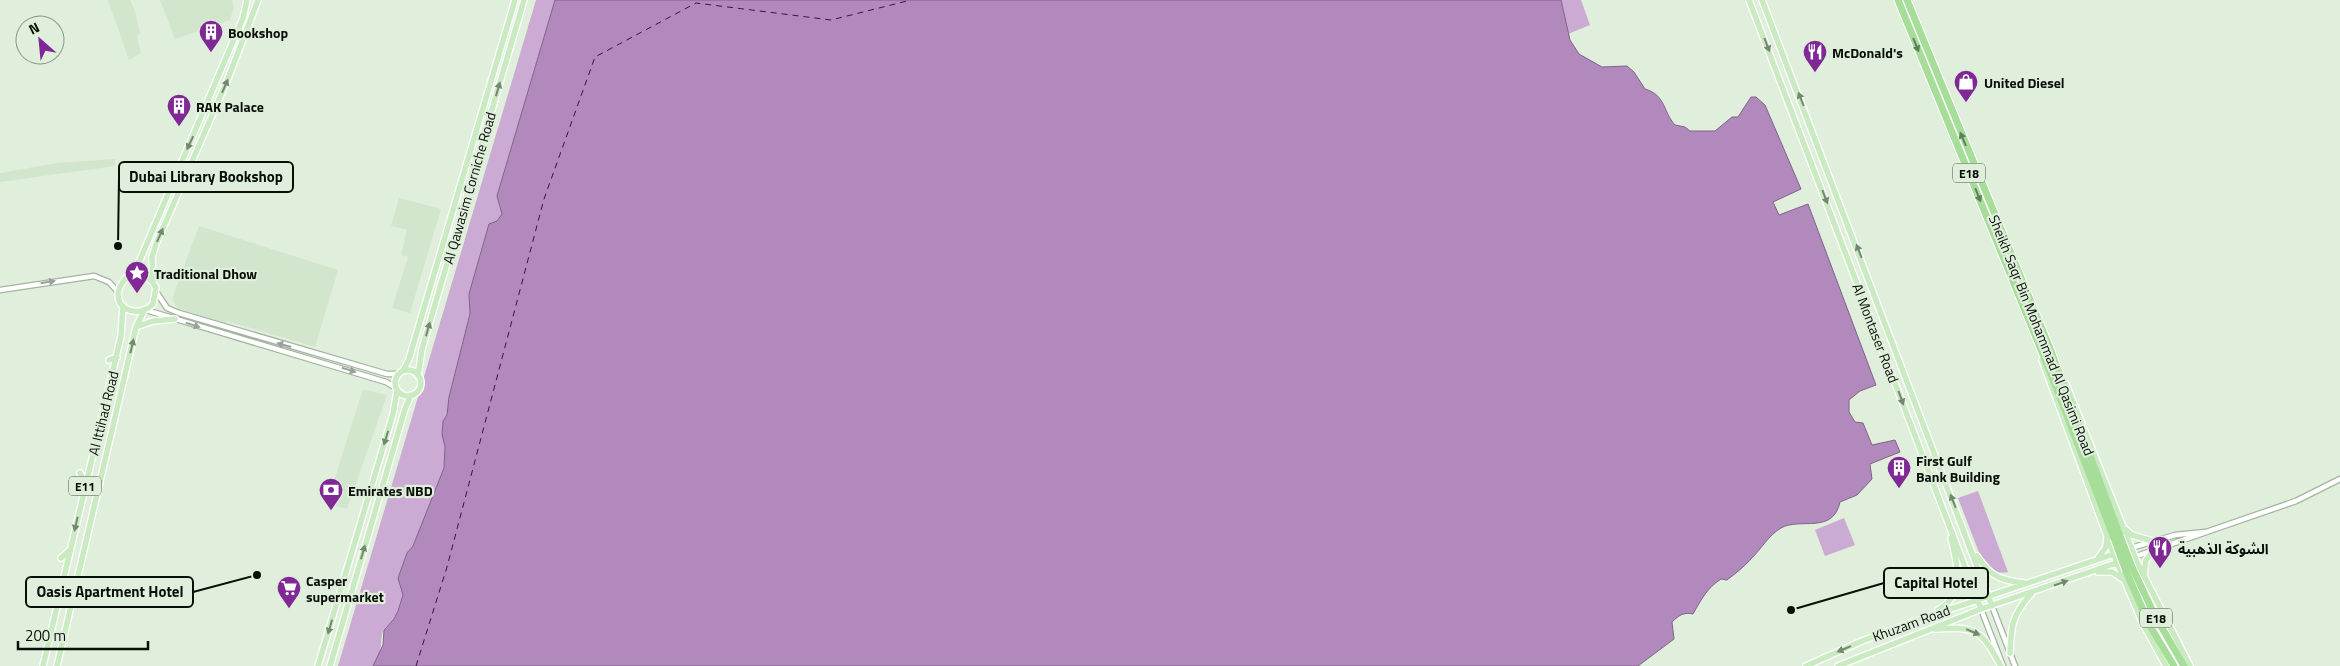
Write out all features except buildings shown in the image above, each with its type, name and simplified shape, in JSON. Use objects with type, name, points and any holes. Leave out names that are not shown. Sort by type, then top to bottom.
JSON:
[{"type":"highway","name":"Sheikh Saqr Bin Mohammad Al Qasimi Road","points":[[1898,0],[2117,537]]},
{"type":"highway","name":"Sheikh Saqr Bin Mohammad Al Qasimi Road","points":[[1907,0],[2049,346],[2150,626],[2174,666]]},
{"type":"highway","name":"Sheikh Saqr Bin Mohammad Al Qasimi Road","points":[[2129,569],[2184,666]]},
{"type":"main road","points":[[247,0],[243,18],[140,260],[131,275],[122,282],[118,292],[123,306],[133,312],[145,311],[153,304],[157,293],[152,257],[156,244],[230,72],[258,0]]},
{"type":"main road","name":"Al Qawasim Corniche Road","points":[[401,373],[409,359],[515,0]]},
{"type":"main road","name":"Al Qawasim Corniche Road","points":[[418,376],[419,361],[524,0]]},
{"type":"main road","name":"Al Montaser Road","points":[[1749,0],[1981,609]]},
{"type":"main road","name":"Al Montaser Road","points":[[1762,0],[1971,546],[1992,606]]},
{"type":"main road","points":[[131,275],[144,275],[154,282]]},
{"type":"main road","name":"Al Ittihad Road","points":[[43,666],[122,336],[123,306]]},
{"type":"main road","name":"Al Ittihad Road","points":[[57,666],[136,327],[145,311]]},
{"type":"main road","points":[[136,327],[152,321],[175,319]]},
{"type":"main road","points":[[2049,346],[2084,423],[2144,579],[2190,666]]},
{"type":"main road","points":[[2039,347],[2048,379],[2117,563],[2143,624],[2166,666]]},
{"type":"main road","points":[[109,360],[117,357]]},
{"type":"main road","points":[[318,666],[394,414],[397,389],[396,378],[401,373],[412,371],[418,376],[419,388],[411,395],[330,666]]},
{"type":"main road","points":[[397,389],[403,395],[411,395]]},
{"type":"main road","points":[[80,473],[86,484]]},
{"type":"main road","points":[[1927,617],[1947,605],[1958,586],[1959,572],[1947,519]]},
{"type":"main road","points":[[2124,527],[2132,535],[2152,541]]},
{"type":"main road","points":[[2091,562],[2104,551],[2107,540],[2106,532]]},
{"type":"main road","points":[[1971,546],[1986,570],[1996,577],[2027,584]]},
{"type":"main road","name":"Khuzam Road","points":[[1806,666],[1818,663],[1927,617],[2131,548]]},
{"type":"main road","points":[[61,558],[70,550]]},
{"type":"main road","points":[[2144,579],[2146,560],[2154,550]]},
{"type":"main road","name":"Khuzam Road","points":[[1841,665],[1981,609],[2134,556]]},
{"type":"main road","points":[[2091,572],[2112,572],[2125,581]]},
{"type":"main road","points":[[2010,653],[2012,621],[2019,608],[2033,592]]},
{"type":"main road","points":[[53,622],[62,622],[66,627]]},
{"type":"main road","points":[[1928,630],[1958,627],[1977,633],[1988,643],[2002,666]]},
{"type":"street","points":[[0,290],[94,276],[109,282],[118,292]]},
{"type":"street","points":[[157,293],[167,308],[178,313],[387,374],[401,373]]},
{"type":"street","points":[[145,311],[386,382],[397,389]]},
{"type":"street","points":[[2134,556],[2296,501],[2340,480]]},
{"type":"street","points":[[2131,548],[2179,534],[2206,533]]},
{"type":"street","name":"Al Montaser Road","points":[[1992,606],[2015,666]]},
{"type":"street","name":"Al Montaser Road","points":[[1981,609],[2002,666]]},
{"type":"shaded area","points":[[108,0],[130,0],[135,11],[140,33],[137,37],[141,53],[129,60]]},
{"type":"shaded area","points":[[160,0],[232,0],[234,6],[230,20],[175,39]]},
{"type":"shaded area","points":[[536,0],[555,0],[497,196],[502,214],[497,221],[489,224],[469,294],[470,314],[449,397],[447,415],[443,421],[444,468],[413,546],[407,553],[398,577],[403,595],[394,619],[383,630],[380,651],[373,666],[338,666]]},
{"type":"shaded area","points":[[555,0],[1561,0],[1570,40],[1579,54],[1602,67],[1627,66],[1634,72],[1645,89],[1657,95],[1675,125],[1685,127],[1690,131],[1715,131],[1732,117],[1738,117],[1751,97],[1756,97],[1765,105],[1801,189],[1773,202],[1779,215],[1808,204],[1876,385],[1860,391],[1849,400],[1849,412],[1855,422],[1863,423],[1872,445],[1895,440],[1900,452],[1870,464],[1872,479],[1857,495],[1840,502],[1836,512],[1830,518],[1823,522],[1789,525],[1777,531],[1740,570],[1727,580],[1721,579],[1712,586],[1693,614],[1687,613],[1672,622],[1674,639],[1638,666],[373,666],[383,645],[384,630],[394,619],[403,595],[398,578],[444,468],[443,421],[447,415],[449,397],[470,314],[469,294],[489,224],[497,221],[502,214],[497,196]]},
{"type":"shaded area","points":[[1561,0],[1581,0],[1590,25],[1568,34]]},
{"type":"shaded area","points":[[115,159],[115,166],[0,182],[0,173],[57,163]]},
{"type":"shaded area","points":[[399,198],[441,209],[410,313],[392,308],[408,257],[401,255],[407,230],[391,226]]},
{"type":"shaded area","points":[[199,226],[338,270],[315,347],[227,321],[225,326],[179,311],[173,300],[174,293]]},
{"type":"shaded area","points":[[363,389],[387,395],[347,509],[327,503]]},
{"type":"shaded area","points":[[1978,491],[2008,572],[1999,573],[1993,571],[1982,560],[1958,498]]},
{"type":"shaded area","points":[[1844,518],[1855,545],[1825,556],[1815,530]]},
{"type":"ferry route","points":[[416,666],[447,567],[544,199],[595,57],[696,3],[831,20],[911,0]]},
{"type":"place","name":"Bookshop","points":[[211,53]]},
{"type":"place","name":"McDonald's","points":[[1815,73]]},
{"type":"place","name":"United Diesel","points":[[1966,103]]},
{"type":"place","name":"RAK Palace","points":[[179,127]]},
{"type":"place","name":"Dubai Library Bookshop","points":[[118,246]]},
{"type":"place","name":"Traditional Dhow","points":[[137,294]]},
{"type":"place","name":"First Gulf Bank Building","points":[[1899,489]]},
{"type":"place","name":"Emirates NBD","points":[[331,511]]},
{"type":"place","name":"الشوكة الذهبية","points":[[2160,569]]},
{"type":"place","name":"Oasis Apartment Hotel","points":[[257,575]]},
{"type":"place","name":"Casper supermarket","points":[[289,609]]},
{"type":"place","name":"Capital Hotel","points":[[1791,610]]}]
